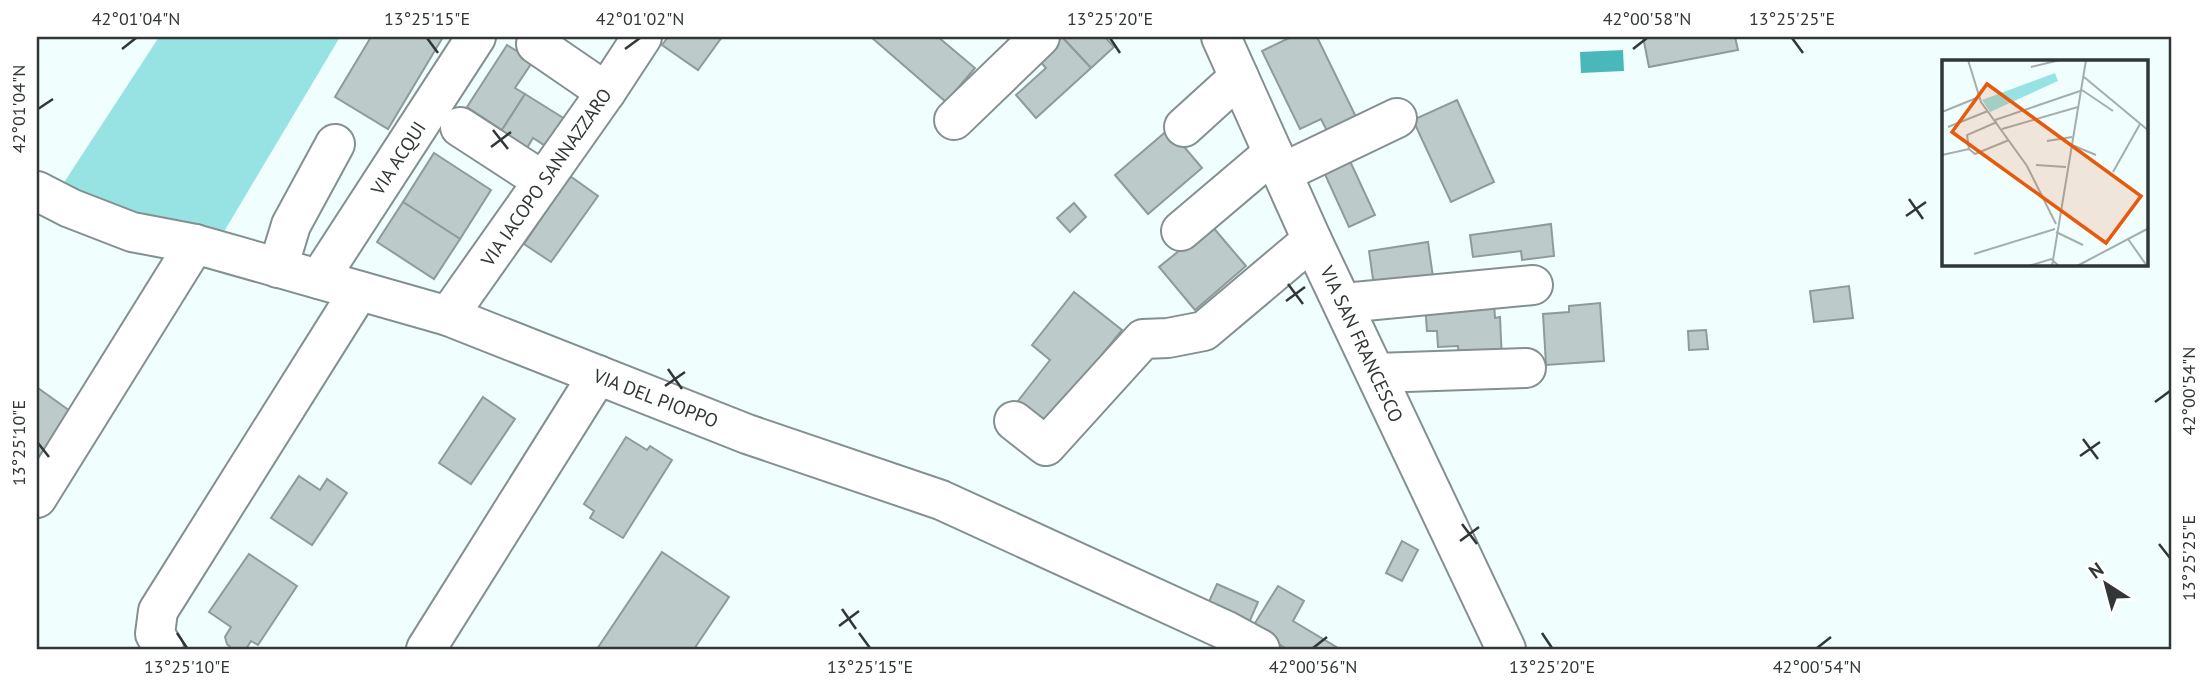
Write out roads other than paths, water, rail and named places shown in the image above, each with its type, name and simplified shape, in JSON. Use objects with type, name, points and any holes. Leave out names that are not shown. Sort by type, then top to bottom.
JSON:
[{"type":"street","name":"VIA ACQUI","points":[[319,279],[476,37]]},
{"type":"street","name":"VIA IACOPO SANNAZZARO","points":[[448,316],[642,37]]},
{"type":"street","points":[[954,120],[1040,37]]},
{"type":"street","name":"VIA SAN FRANCESCO","points":[[1221,37],[1312,240],[1506,649]]},
{"type":"street","points":[[536,44],[606,92]]},
{"type":"street","points":[[1184,127],[1239,78]]},
{"type":"street","points":[[1181,231],[1278,163],[1397,118]]},
{"type":"street","points":[[460,127],[543,181]]},
{"type":"street","points":[[278,268],[291,225],[335,144]]},
{"type":"street","name":"VIA DEL PIOPPO","points":[[37,191],[70,208],[132,232],[195,244],[448,316],[747,434],[941,500],[1260,649]]},
{"type":"street","points":[[1014,421],[1046,446],[1143,339],[1168,338],[1203,331],[1312,240]]},
{"type":"street","points":[[37,498],[195,244]]},
{"type":"street","points":[[1344,303],[1533,285]]},
{"type":"street","points":[[164,649],[155,634],[158,611],[359,290]]},
{"type":"street","points":[[1376,373],[1526,368]]},
{"type":"street","points":[[426,649],[598,375]]}]
